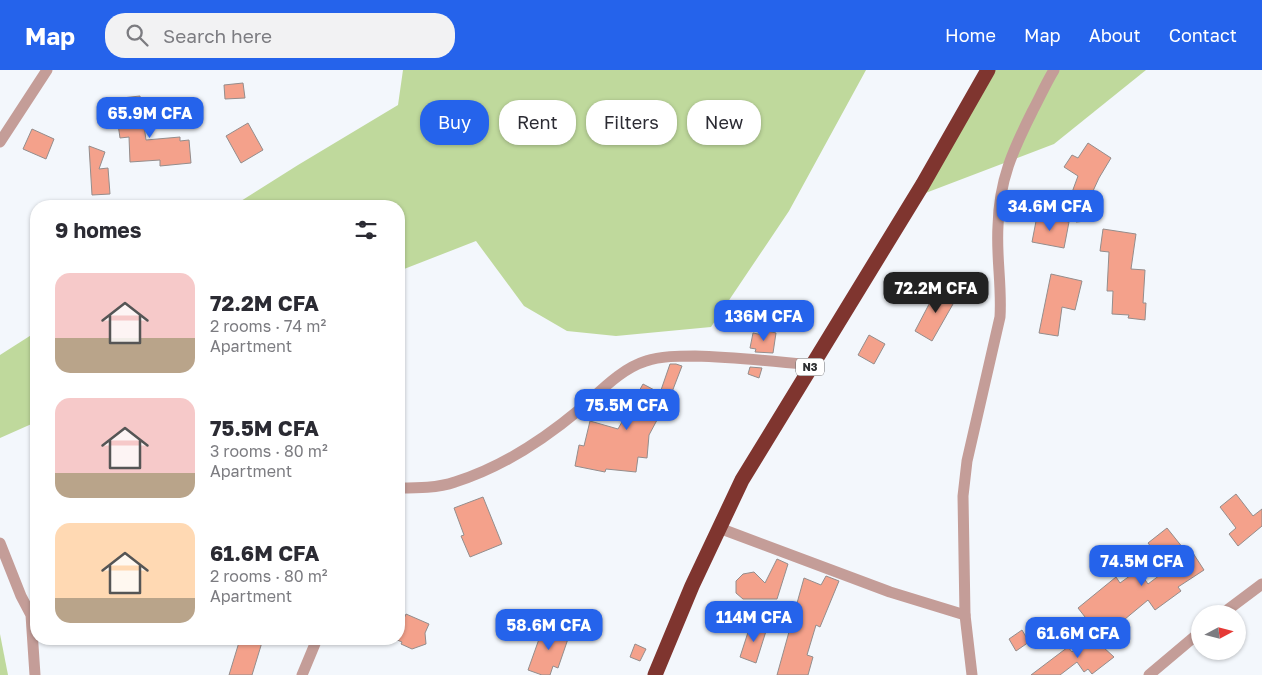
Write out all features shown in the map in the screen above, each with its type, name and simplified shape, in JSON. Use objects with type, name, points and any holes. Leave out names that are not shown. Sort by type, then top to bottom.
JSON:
[{"type":"highway","name":"N3","points":[[655,675],[692,586],[742,480],[923,184],[988,70]]},
{"type":"street","points":[[0,142],[48,70]]},
{"type":"street","points":[[972,675],[965,615],[963,496],[968,461],[1000,317],[1001,294],[998,226],[1002,186],[1008,162],[1054,70]]},
{"type":"street","points":[[405,488],[454,483],[483,471],[530,446],[563,423],[625,370],[646,361],[672,356],[721,356],[812,364]]},
{"type":"street","points":[[719,528],[890,592],[965,615]]},
{"type":"street","points":[[0,543],[21,596],[30,609]]},
{"type":"street","points":[[1234,605],[1262,584]]},
{"type":"street","points":[[1149,675],[1191,640]]},
{"type":"street","points":[[34,645],[35,675]]},
{"type":"street","points":[[302,675],[314,645]]},
{"type":"green space","points":[[403,70],[866,70],[789,211],[711,327],[616,336],[567,331],[524,306],[476,241],[405,269],[405,200],[243,200],[398,105]]},
{"type":"green space","points":[[983,70],[1146,70],[1054,144],[915,197]]},
{"type":"green space","points":[[30,336],[30,425],[0,438],[0,355]]},
{"type":"green space","points":[[0,634],[8,675],[0,675]]},
{"type":"building","points":[[243,83],[245,98],[225,99],[224,85]]},
{"type":"building","points":[[140,96],[146,140],[180,137],[180,141],[189,140],[191,163],[160,166],[160,160],[130,162],[129,137],[120,138],[118,124],[125,123],[122,98]]},
{"type":"building","points":[[248,123],[263,150],[241,163],[226,136]]},
{"type":"building","points":[[32,129],[54,139],[46,159],[23,149]]},
{"type":"building","points":[[1088,143],[1111,158],[1093,191],[1098,193],[1086,221],[1076,222],[1071,195],[1078,176],[1064,167],[1072,155],[1078,158]]},
{"type":"building","points":[[89,146],[105,152],[99,169],[108,168],[110,194],[92,195]]},
{"type":"building","points":[[1037,216],[1069,222],[1064,248],[1032,242]]},
{"type":"building","points":[[1103,229],[1136,234],[1131,269],[1145,270],[1143,303],[1146,303],[1145,320],[1128,318],[1129,315],[1112,314],[1113,291],[1107,291],[1109,252],[1100,251]]},
{"type":"building","points":[[1051,274],[1082,281],[1075,310],[1062,307],[1058,336],[1039,333]]},
{"type":"building","points":[[938,287],[957,297],[932,341],[915,331]]},
{"type":"building","points":[[764,330],[776,333],[773,353],[755,352],[756,349],[750,348],[753,333],[763,335]]},
{"type":"building","points":[[869,335],[885,344],[874,364],[858,355]]},
{"type":"building","points":[[670,364],[682,366],[672,392],[649,435],[647,458],[638,457],[636,472],[606,469],[605,472],[575,466],[579,445],[584,446],[590,421],[618,429],[643,384],[660,393]]},
{"type":"building","points":[[750,367],[762,368],[759,378],[748,374]]},
{"type":"building","points":[[1236,494],[1253,516],[1262,509],[1262,526],[1238,546],[1229,534],[1236,528],[1220,507]]},
{"type":"building","points":[[483,497],[502,544],[470,557],[461,536],[464,535],[454,508]]},
{"type":"building","points":[[1167,528],[1187,553],[1191,550],[1204,570],[1178,587],[1181,591],[1155,610],[1148,600],[1113,629],[1115,631],[1103,640],[1078,608],[1116,577],[1120,583],[1138,570],[1148,584],[1168,569],[1148,543]]},
{"type":"building","points":[[777,559],[788,564],[777,599],[743,599],[736,593],[736,581],[743,574],[754,572],[765,583]]},
{"type":"building","points":[[826,576],[839,581],[820,627],[816,625],[807,655],[813,657],[808,675],[777,675],[804,578],[821,585]]},
{"type":"building","points":[[406,614],[429,624],[425,633],[426,644],[412,649],[403,645],[405,645]]},
{"type":"building","points":[[751,623],[767,628],[756,663],[740,657]]},
{"type":"building","points":[[544,625],[570,633],[558,668],[553,666],[550,675],[542,675],[528,670]]},
{"type":"building","points":[[1022,630],[1029,642],[1016,651],[1009,639]]},
{"type":"building","points":[[1091,636],[1114,657],[1092,674],[1088,669],[1084,672],[1077,662],[1060,675],[1031,675],[1068,647],[1072,652]]},
{"type":"building","points":[[635,644],[646,649],[640,661],[630,657]]},
{"type":"building","points":[[238,645],[261,645],[252,675],[229,675]]}]
